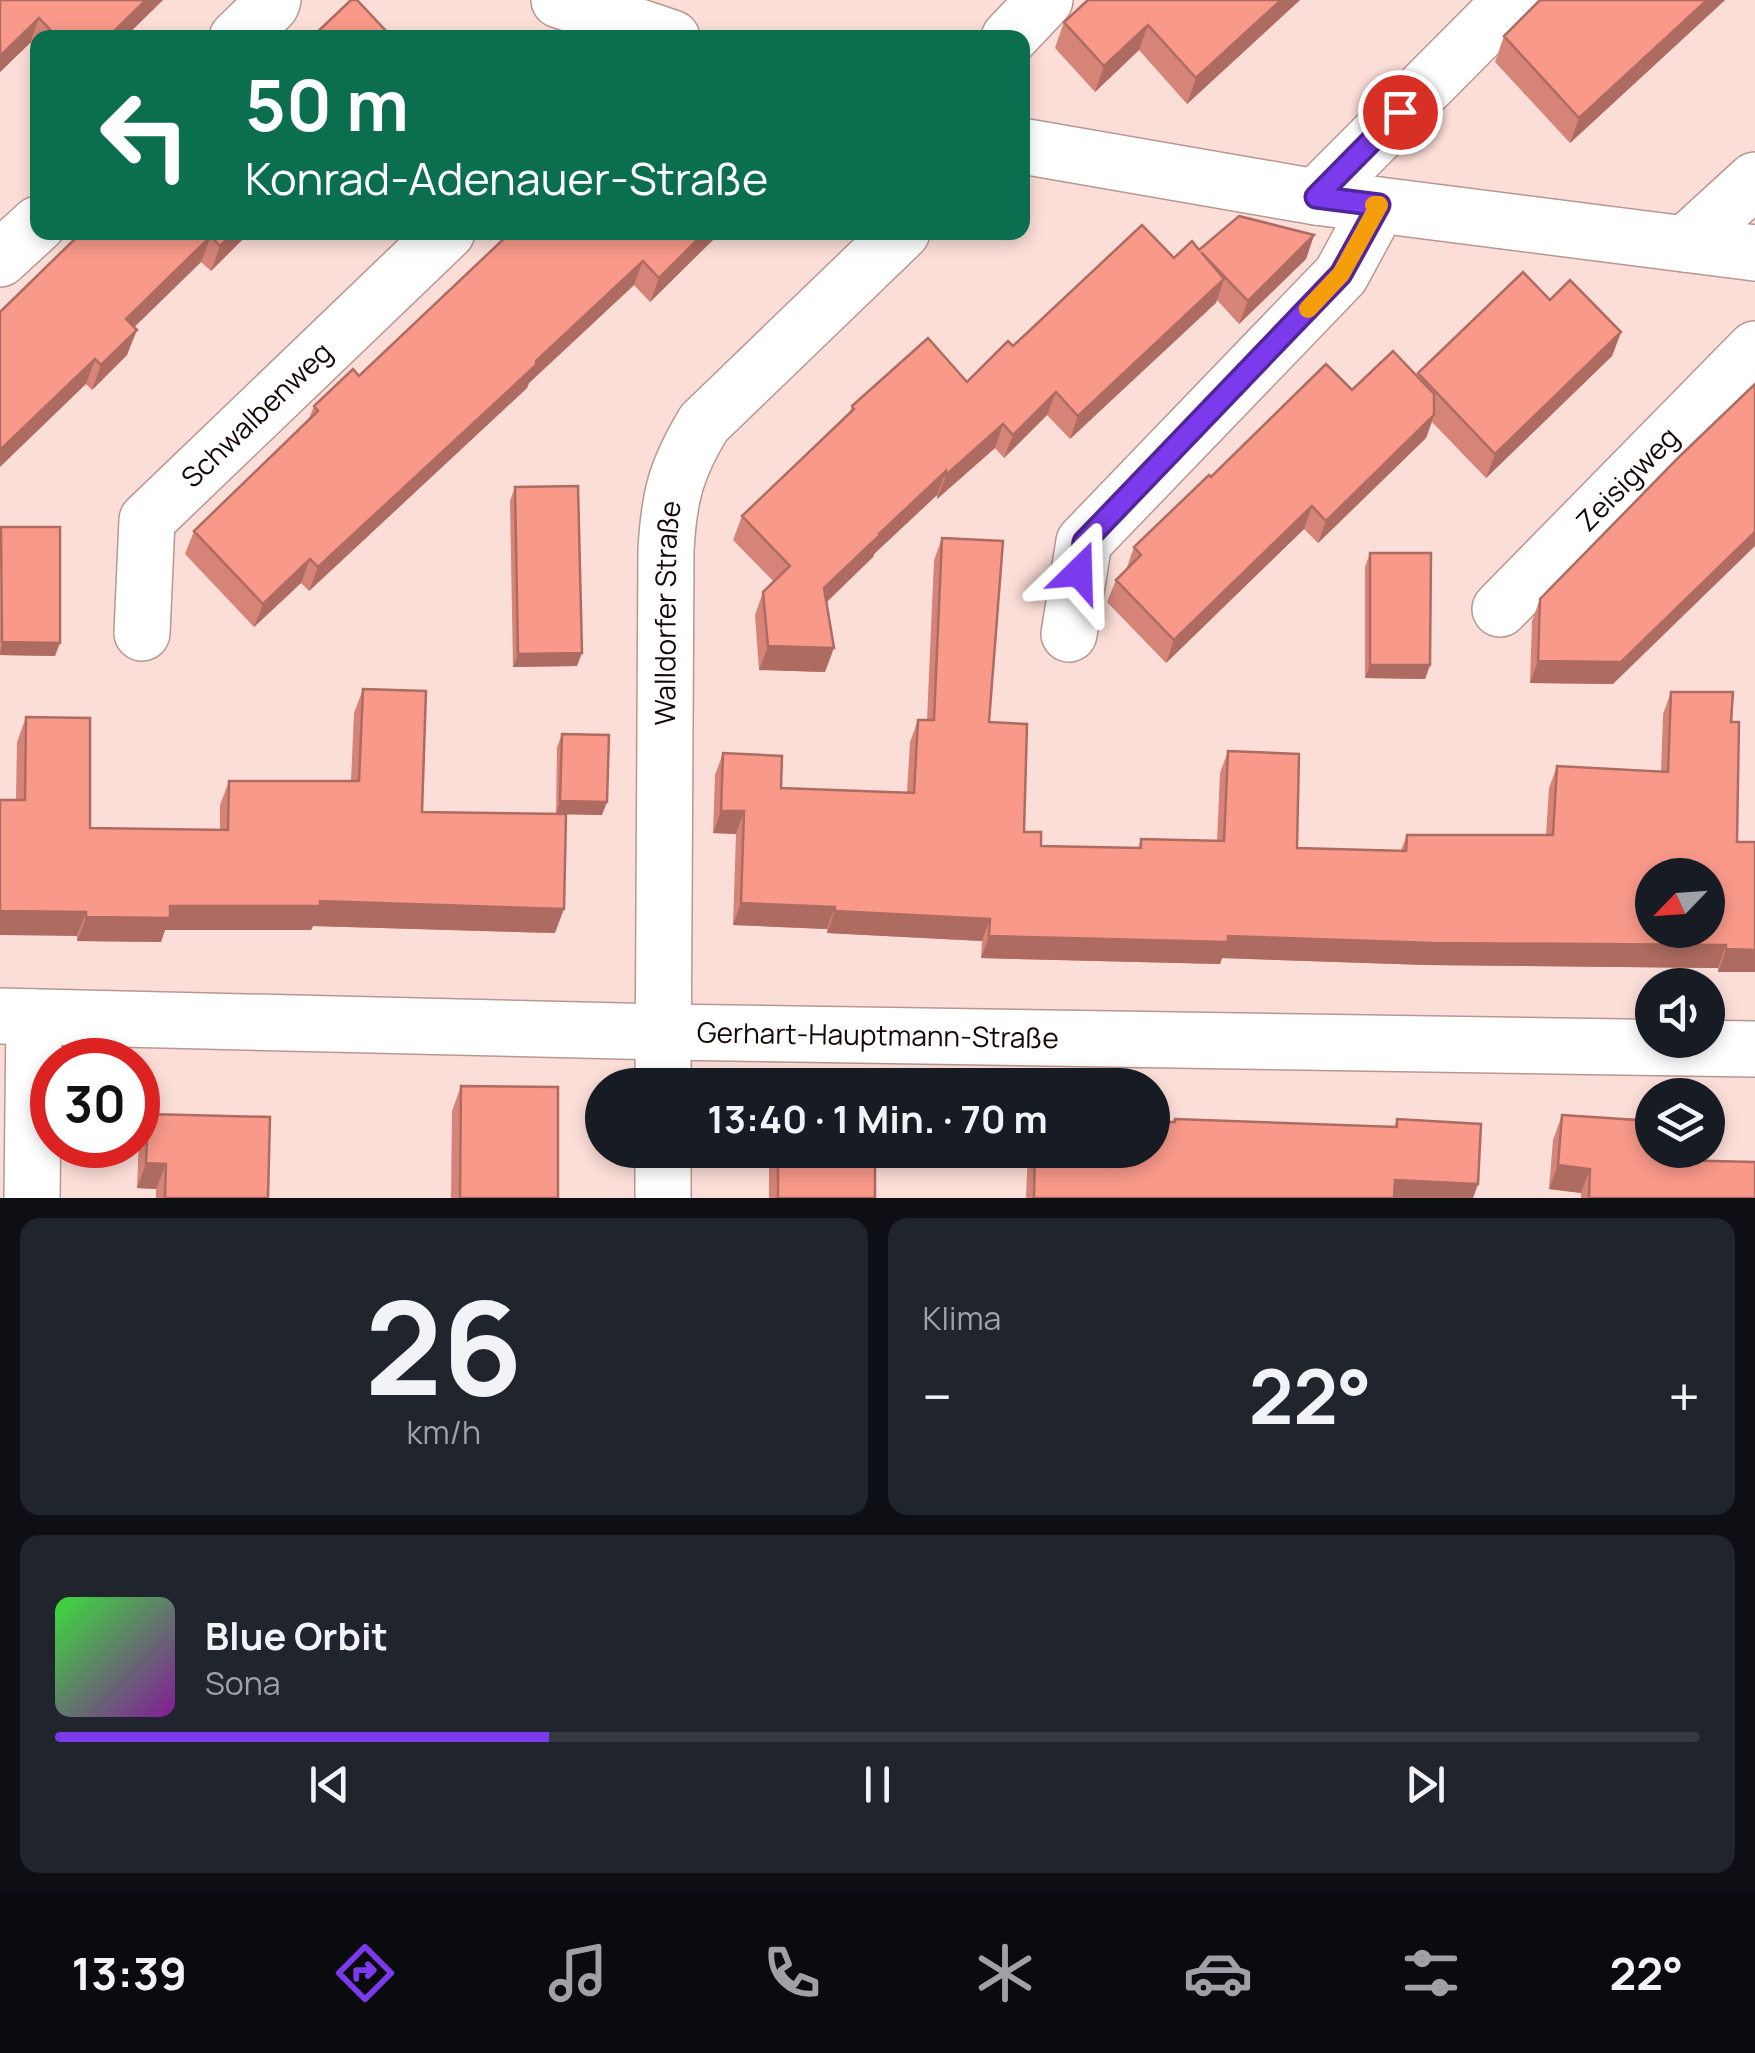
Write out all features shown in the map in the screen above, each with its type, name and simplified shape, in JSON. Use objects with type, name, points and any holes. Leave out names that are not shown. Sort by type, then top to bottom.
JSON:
[{"type":"street","points":[[246,30],[273,0]]},
{"type":"street","points":[[1016,30],[1045,0]]},
{"type":"street","points":[[1316,197],[1512,0]]},
{"type":"street","points":[[586,4],[645,30]]},
{"type":"street","points":[[1030,147],[1316,197],[1755,253]]},
{"type":"street","points":[[1684,244],[1755,180]]},
{"type":"street","points":[[1069,634],[1084,542],[1341,274],[1379,205]]},
{"type":"street","points":[[0,260],[30,232]]},
{"type":"street","name":"Schwalbenweg","points":[[142,633],[147,520],[438,240]]},
{"type":"street","name":"Walldorfer Straße","points":[[663,1068],[668,506],[677,474],[704,422],[894,240]]},
{"type":"street","name":"Zeisigweg","points":[[1500,609],[1755,349]]},
{"type":"street","points":[[17,1016],[32,1198]]},
{"type":"street","name":"Gerhart-Hauptmann-Straße","points":[[17,1016],[663,1032],[1755,1048]]},
{"type":"street","points":[[662,1168],[662,1198]]},
{"type":"building","points":[[0,0],[146,0],[115,30],[50,30],[39,18],[0,56]]},
{"type":"building","points":[[351,0],[357,0],[385,30],[319,30]]},
{"type":"building","points":[[1088,0],[1281,0],[1196,78],[1148,25],[1104,66],[1064,22]]},
{"type":"building","points":[[1540,0],[1707,0],[1579,118],[1504,36]]},
{"type":"building","points":[[1239,216],[1314,235],[1248,301],[1201,252],[1224,279],[1078,416],[1056,392],[1013,435],[1003,424],[946,475],[946,471],[824,588],[834,648],[768,646],[763,592],[790,566],[742,516],[854,409],[852,406],[928,338],[967,382],[1008,341],[1013,346],[1142,225],[1174,258],[1192,241],[1199,250]]},
{"type":"building","points":[[74,240],[207,240],[126,319],[137,330],[101,365],[95,359],[0,450],[0,312]]},
{"type":"building","points":[[503,240],[697,240],[659,278],[643,261],[318,567],[310,559],[263,604],[194,531],[318,411],[314,406],[353,369],[359,376]]},
{"type":"building","points":[[1523,272],[1550,300],[1570,280],[1621,332],[1495,454],[1418,373]]},
{"type":"building","points":[[1393,351],[1434,394],[1434,415],[1326,521],[1312,506],[1174,640],[1116,580],[1141,555],[1134,547],[1326,364],[1352,390]]},
{"type":"building","points":[[1755,384],[1755,532],[1621,662],[1538,661],[1540,599]]},
{"type":"building","points":[[578,486],[582,653],[518,654],[515,487]]},
{"type":"building","points":[[1,527],[60,527],[60,643],[2,642]]},
{"type":"building","points":[[942,538],[1003,541],[989,722],[1027,724],[1024,832],[1041,832],[1041,846],[1141,848],[1141,839],[1224,841],[1228,751],[1299,754],[1297,848],[1406,851],[1407,835],[1553,835],[1557,766],[1668,772],[1671,692],[1733,692],[1731,722],[1739,722],[1737,842],[1755,842],[1755,950],[1726,949],[1725,858],[1635,858],[1635,944],[1228,936],[1228,942],[989,936],[990,919],[741,903],[744,811],[721,811],[723,753],[782,756],[781,788],[914,793],[918,720],[934,720]]},
{"type":"building","points":[[1370,553],[1431,553],[1430,665],[1370,665]]},
{"type":"building","points":[[363,689],[426,691],[422,812],[566,814],[564,909],[320,901],[320,906],[170,906],[170,918],[0,911],[0,800],[25,800],[26,717],[90,718],[90,828],[228,830],[229,781],[359,781]]},
{"type":"building","points":[[562,734],[609,735],[607,802],[560,801]]},
{"type":"building","points":[[461,1086],[558,1087],[558,1198],[460,1198]]},
{"type":"building","points":[[160,1114],[270,1117],[268,1198],[165,1198],[166,1164],[160,1164]]},
{"type":"building","points":[[1562,1115],[1635,1120],[1635,1168],[1725,1168],[1725,1161],[1755,1162],[1755,1198],[1589,1198],[1590,1169],[1558,1165]]},
{"type":"building","points":[[1397,1119],[1481,1124],[1478,1184],[1395,1180],[1394,1198],[1034,1198],[1035,1168],[1170,1168],[1170,1122],[1397,1127]]},
{"type":"building","points":[[778,1168],[875,1168],[875,1198],[778,1198]]},
{"type":"slow traffic","points":[[1308,309],[1341,274],[1379,205],[1374,205]]},
{"type":"route","points":[[1079,572],[1084,542],[1341,274],[1379,205],[1316,197],[1400,112]]}]
